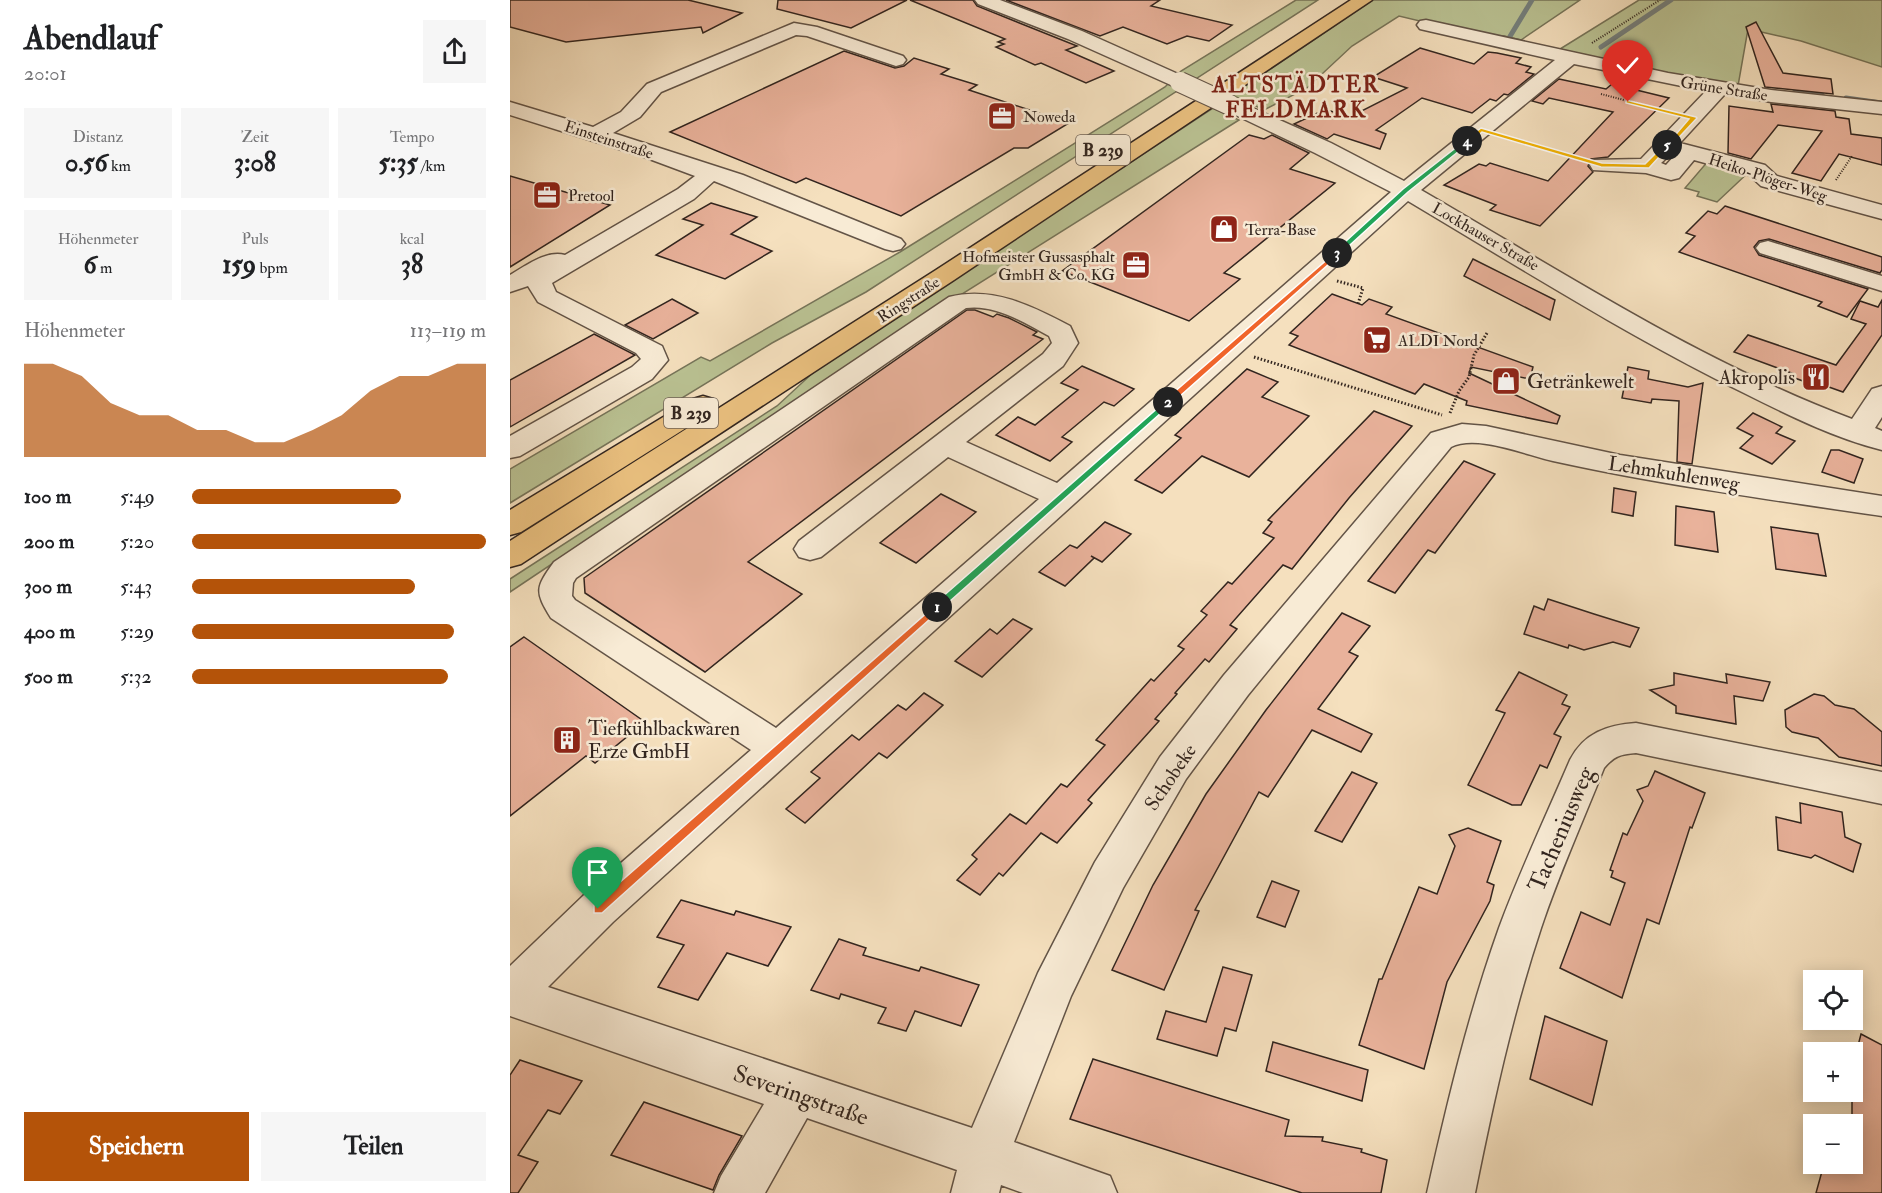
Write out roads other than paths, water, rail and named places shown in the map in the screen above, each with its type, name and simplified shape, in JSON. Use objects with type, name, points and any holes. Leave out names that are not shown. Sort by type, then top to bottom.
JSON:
[{"type":"highway","name":"B 239","points":[[962,239],[1336,0]]},
{"type":"highway","name":"Ringstraße","points":[[510,556],[1364,0]]},
{"type":"highway","name":"Ringstraße","points":[[510,524],[694,411],[869,299]]},
{"type":"street","name":"Lockhauser Straße","points":[[984,0],[1056,27],[1323,148],[1406,190],[1692,357],[1804,411],[1870,437]]},
{"type":"street","name":"Grüne Straße","points":[[1426,26],[1569,58],[1720,88],[1882,108]]},
{"type":"street","points":[[594,134],[636,123],[635,111],[645,93],[654,88],[794,29],[810,31],[896,60]]},
{"type":"street","points":[[510,995],[598,909],[777,748],[1406,190],[1569,58]]},
{"type":"street","points":[[1647,166],[1720,88]]},
{"type":"street","name":"Einsteinstraße","points":[[510,108],[735,180],[893,244]]},
{"type":"street","points":[[510,449],[642,373],[655,360],[653,352],[547,297],[540,286],[540,280],[686,194],[702,182],[698,170],[708,153],[685,143]]},
{"type":"street","name":"Heiko-Plöger-Weg","points":[[1667,146],[1757,170],[1769,181],[1882,212]]},
{"type":"street","name":"Heiko-Plöger-Weg","points":[[1601,165],[1647,166],[1671,173],[1689,152]]},
{"type":"street","points":[[510,285],[565,256],[600,244]]},
{"type":"street","points":[[1768,248],[1882,284]]},
{"type":"street","points":[[777,748],[564,609],[555,597],[557,582],[565,570],[958,302],[968,298],[981,298],[1030,316],[1061,332],[1065,343],[1053,360],[810,549]]},
{"type":"street","points":[[1870,437],[1882,395]]},
{"type":"street","name":"Lehmkuhlenweg","points":[[1467,433],[1586,459],[1882,506]]},
{"type":"street","name":"Schobeke","points":[[980,1175],[1053,988],[1109,875],[1173,768],[1236,686],[1441,440],[1451,434],[1467,433]]},
{"type":"street","points":[[945,444],[1060,497]]},
{"type":"street","name":"Tacheniusweg","points":[[1451,1193],[1477,1075],[1526,912],[1589,760],[1598,748],[1613,739],[1636,738],[1882,788]]},
{"type":"street","name":"Severingstraße","points":[[510,995],[796,1093],[980,1175],[1093,1193]]},
{"type":"street","points":[[738,1193],[796,1093]]},
{"type":"waterway","points":[[1509,38],[1532,0]]},
{"type":"waterway","points":[[1601,47],[1671,0]]},
{"type":"waterway","points":[[1795,91],[1822,95]]},
{"type":"waterway","points":[[1846,98],[1882,103]]},
{"type":"place","name":"Noweda","points":[[1002,116]]},
{"type":"place","name":"Pretool","points":[[547,195]]},
{"type":"place","name":"Terra-Base","points":[[1224,229]]},
{"type":"place","name":"Hofmeister Gussasphalt GmbH & Co. KG","points":[[1136,265]]},
{"type":"place","name":"ALDI Nord","points":[[1377,340]]},
{"type":"place","name":"Akropolis","points":[[1816,377]]},
{"type":"place","name":"Getränkewelt","points":[[1506,381]]},
{"type":"place","name":"Tiefkühlbackwaren Erze GmbH","points":[[567,740]]},
{"type":"district","name":"ALTSTÄDTER FELDMARK","points":[[1296,96]]}]
